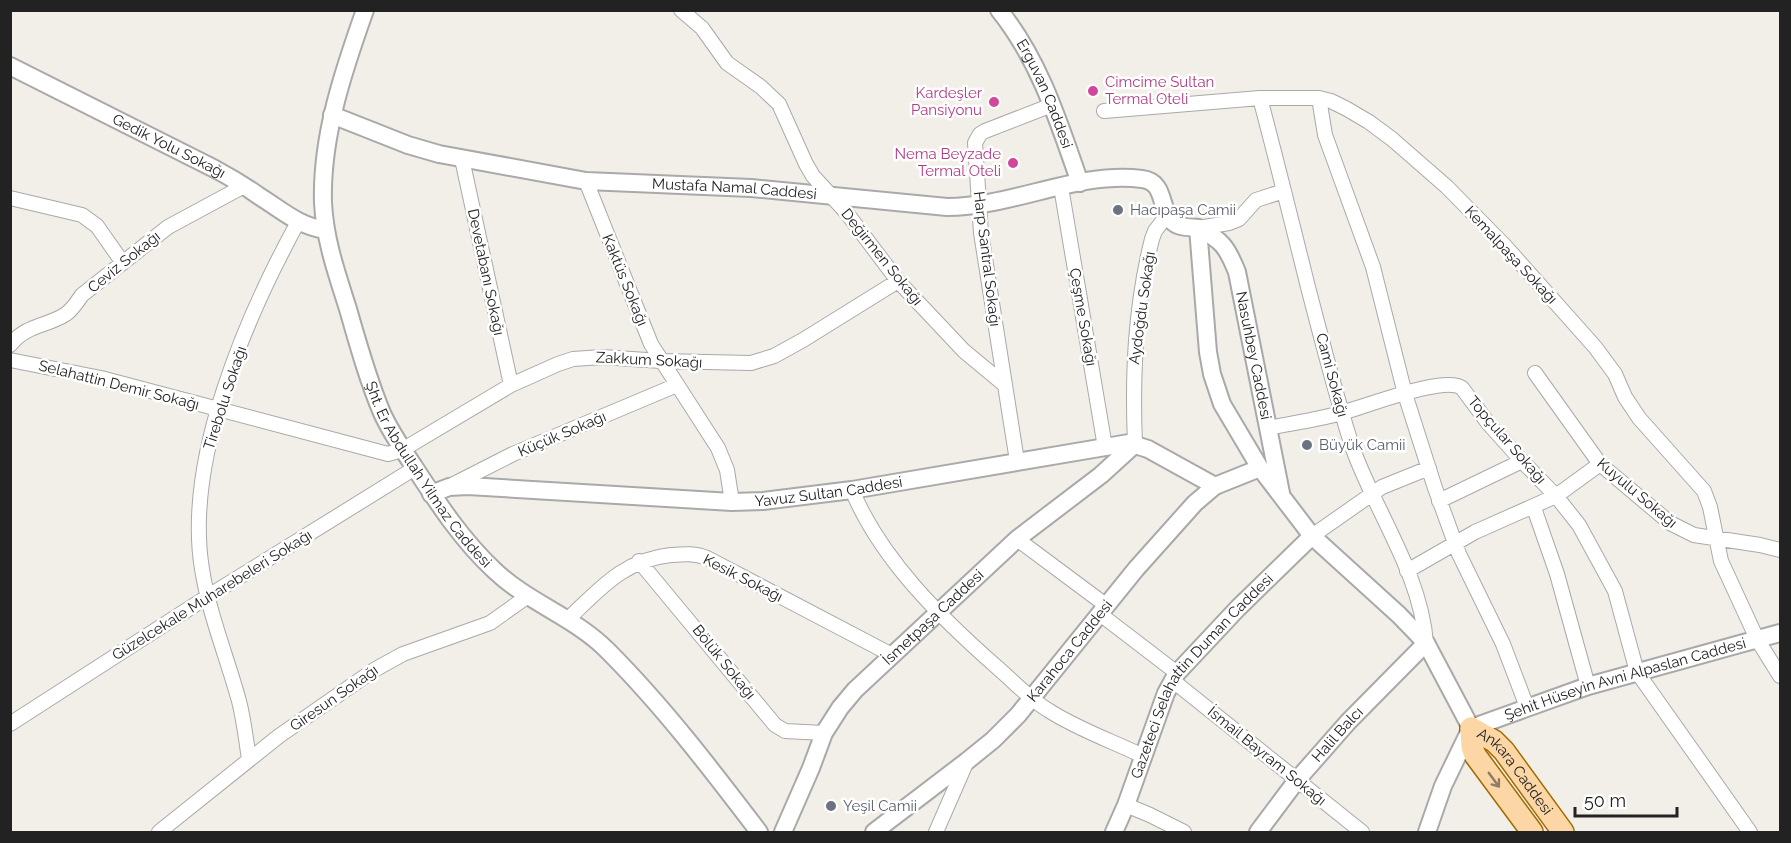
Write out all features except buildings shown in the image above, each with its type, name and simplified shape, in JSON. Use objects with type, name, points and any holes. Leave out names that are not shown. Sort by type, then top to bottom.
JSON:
[{"type":"main road","name":"Ankara Caddesi","points":[[1472,728],[1472,747],[1475,755],[1532,832]]},
{"type":"main road","name":"Ankara Caddesi","points":[[1472,728],[1494,741],[1504,751],[1563,832]]},
{"type":"street","name":"Şht. Er Abdullah Yilmaz Caddesi","points":[[365,10],[332,115],[323,202],[330,255],[382,413],[402,450],[431,494],[472,549],[510,584],[592,636],[604,647],[651,696],[759,832]]},
{"type":"street","name":"Değirmen Sokağı","points":[[681,10],[702,28],[727,63],[772,96],[782,110],[806,164],[821,186],[834,198],[898,281],[964,351],[1005,385]]},
{"type":"street","name":"Erguvan Caddesi","points":[[999,10],[1033,61],[1052,105],[1080,183]]},
{"type":"street","name":"Gedik Yolu Sokağı","points":[[10,66],[177,149],[244,186],[298,222],[326,230]]},
{"type":"street","name":"Kemalpaşa Sokağı","points":[[1104,111],[1260,98],[1319,98],[1331,101],[1369,122],[1423,165],[1506,247],[1608,362],[1625,397],[1639,418],[1704,491],[1710,507],[1721,561],[1757,639],[1780,676]]},
{"type":"street","name":"Cami Sokağı","points":[[1260,98],[1342,413],[1371,494],[1407,571],[1424,616],[1426,643]]},
{"type":"street","points":[[1319,98],[1324,135],[1373,267],[1405,394],[1439,501],[1455,544],[1503,644],[1527,707]]},
{"type":"street","name":"Harp Santral Sokağı","points":[[1017,461],[984,254],[975,143],[980,134],[1052,105]]},
{"type":"street","name":"Mustafa Namal Caddesi","points":[[332,115],[408,145],[462,159],[586,181],[751,188],[834,198],[947,207],[979,206],[1080,183],[1110,179],[1143,179],[1158,187],[1168,214]]},
{"type":"street","name":"Devetabanı Sokağı","points":[[462,159],[511,385]]},
{"type":"street","name":"Kaktüs Sokağı","points":[[586,181],[651,344],[718,448],[727,470],[732,502]]},
{"type":"street","name":"Ceviz Sokağı","points":[[10,345],[30,328],[64,315],[82,295],[168,227],[244,186]]},
{"type":"street","name":"Çeşme Sokağı","points":[[1060,187],[1105,447]]},
{"type":"street","points":[[1284,191],[1256,200],[1239,219],[1198,228],[1212,374],[1222,404],[1260,468],[1282,498],[1312,536],[1399,615],[1426,643],[1472,728],[1443,786],[1427,832]]},
{"type":"street","points":[[10,198],[82,215],[97,226],[123,263]]},
{"type":"street","name":"Nasuhbey Caddesi","points":[[1168,214],[1179,226],[1198,228],[1215,236],[1223,244],[1237,272],[1282,498]]},
{"type":"street","name":"Aydoğdu Sokağı","points":[[1135,444],[1133,369],[1137,322],[1152,239],[1168,214]]},
{"type":"street","name":"Tirebolu Sokağı","points":[[249,759],[239,702],[207,597],[201,567],[198,528],[200,487],[218,410],[258,302],[298,222]]},
{"type":"street","name":"Zakkum Sokağı","points":[[402,450],[511,385],[534,373],[573,359],[615,357],[661,362],[744,363],[774,356],[898,281]]},
{"type":"street","name":"Selahattin Demir Sokağı","points":[[10,360],[101,378],[380,453],[394,453],[402,450]]},
{"type":"street","name":"Kuyulu Sokağı","points":[[1535,373],[1600,464],[1670,523],[1694,535],[1780,550]]},
{"type":"street","name":"Topçular Sokağı","points":[[1268,428],[1342,413],[1437,386],[1456,384],[1462,388],[1488,423],[1556,496],[1579,525],[1615,591],[1637,672]]},
{"type":"street","name":"Küçük Sokağı","points":[[449,487],[513,454],[677,385]]},
{"type":"street","points":[[1135,444],[1215,486]]},
{"type":"street","name":"Yavuz Sultan Caddesi","points":[[431,494],[449,487],[486,486],[732,502],[763,501],[852,490],[1017,461],[1135,444]]},
{"type":"street","name":"İsmetpaşa Caddesi","points":[[783,832],[812,768],[824,734],[840,708],[855,690],[1017,539],[1101,475],[1135,444]]},
{"type":"street","points":[[1439,501],[1522,461]]},
{"type":"street","points":[[1407,571],[1496,523],[1534,508],[1556,496],[1600,464]]},
{"type":"street","name":"Güzelcekale Muharebeleri Sokağı","points":[[10,724],[207,597],[415,468]]},
{"type":"street","name":"Karahoca Caddesi","points":[[874,832],[999,734],[1033,699],[1136,569],[1195,502],[1215,486],[1260,468]]},
{"type":"street","points":[[1312,536],[1387,484],[1429,468]]},
{"type":"street","points":[[852,490],[864,518],[879,542],[940,613],[983,655],[1046,710],[1143,756]]},
{"type":"street","points":[[1534,508],[1557,574],[1588,686]]},
{"type":"street","name":"Gazeteci Selahattin Duman Caddesi","points":[[1114,832],[1174,677],[1245,601],[1312,536]]},
{"type":"street","name":"İsmail Bayram Sokağı","points":[[1017,539],[1104,610],[1174,677],[1362,832]]},
{"type":"street","name":"Kesik Sokağı","points":[[567,620],[612,579],[639,561],[678,554],[699,555],[892,656]]},
{"type":"street","name":"Bölük Sokağı","points":[[639,561],[775,725],[785,731],[824,734]]},
{"type":"street","name":"Giresun Sokağı","points":[[159,832],[249,759],[390,660],[490,623],[528,596]]},
{"type":"street","name":"Şehit Hüseyin Avni Alpaslan Caddesi","points":[[1472,728],[1588,686],[1780,633]]},
{"type":"street","name":"Halil Balcı","points":[[1258,832],[1297,780],[1348,722],[1426,643]]},
{"type":"street","points":[[1637,672],[1750,832]]},
{"type":"street","points":[[936,832],[967,761]]},
{"type":"street","points":[[1126,805],[1184,832]]},
{"type":"place","name":"Cimcime Sultan Termal Oteli","points":[[1093,91]]},
{"type":"place","name":"Kardeşler Pansiyonu","points":[[994,102]]},
{"type":"place","name":"Nema Beyzade Termal Oteli","points":[[1013,163]]},
{"type":"place","name":"Hacıpaşa Camii","points":[[1118,210]]},
{"type":"place","name":"Büyük Camii","points":[[1307,445]]},
{"type":"place","name":"Yeşil Camii","points":[[831,806]]}]
